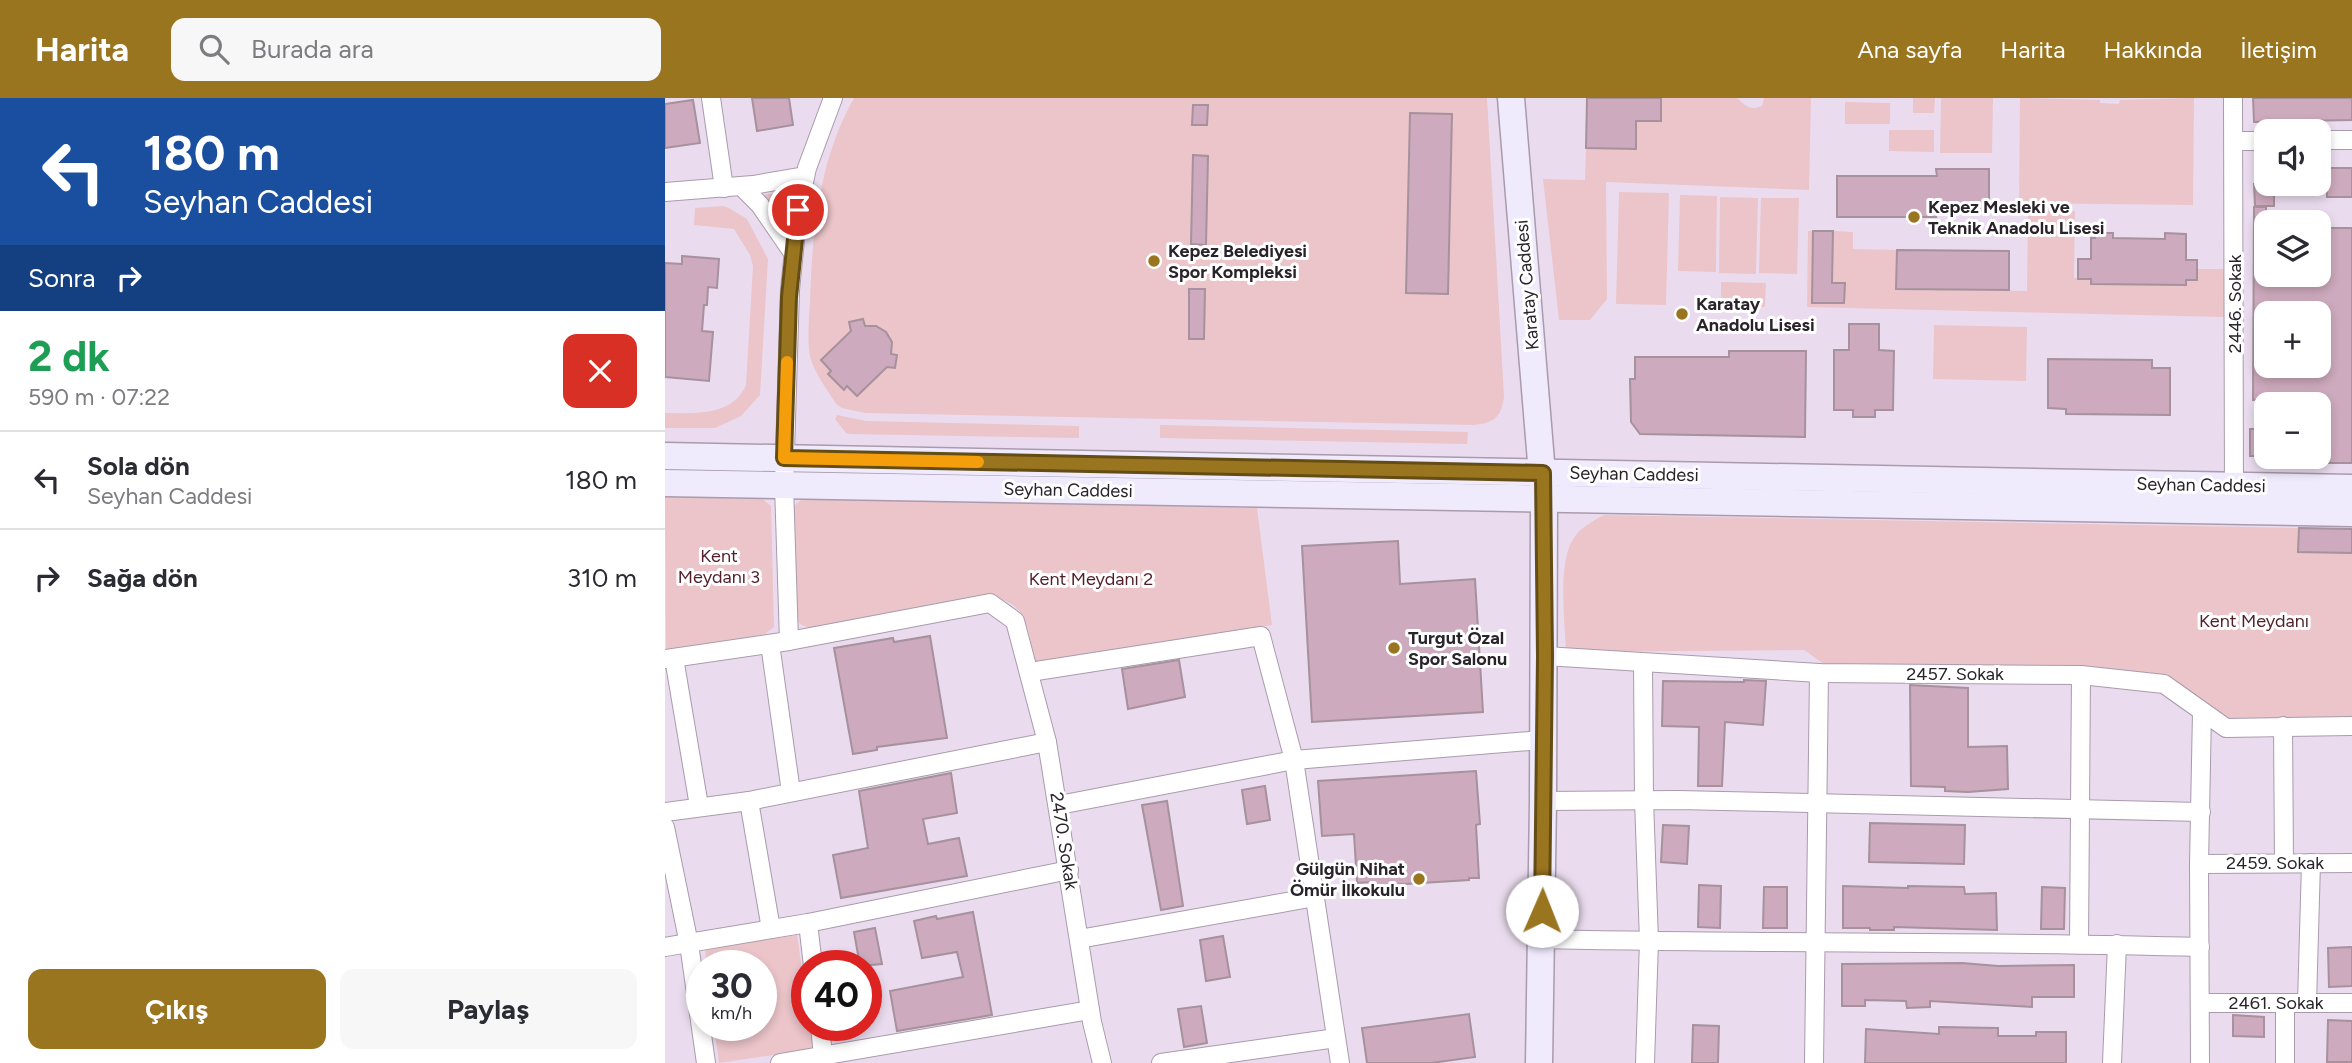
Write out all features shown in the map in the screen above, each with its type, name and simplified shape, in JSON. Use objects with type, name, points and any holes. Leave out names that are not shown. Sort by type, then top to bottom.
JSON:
[{"type":"street","points":[[711,98],[733,187],[760,205],[793,253]]},
{"type":"street","points":[[699,806],[669,658],[789,641],[784,458],[789,297],[805,176],[816,139],[833,98]]},
{"type":"street","name":"Karatay Caddesi","points":[[1511,98],[1544,486],[1545,656],[1539,1063]]},
{"type":"street","name":"2446. Sokak","points":[[2234,98],[2234,498]]},
{"type":"street","points":[[2331,140],[2352,140]]},
{"type":"street","points":[[2234,141],[2254,141]]},
{"type":"street","points":[[665,192],[733,187],[805,176]]},
{"type":"street","name":"Seyhan Caddesi","points":[[665,456],[1544,486]]},
{"type":"street","name":"Seyhan Caddesi","points":[[665,483],[1544,486],[2234,498],[2352,488]]},
{"type":"street","name":"Seyhan Caddesi","points":[[2234,498],[2352,513]]},
{"type":"street","name":"2470. Sokak","points":[[789,641],[990,603],[1015,621],[1047,742],[1090,1010],[1102,1063]]},
{"type":"street","points":[[1030,671],[1261,636],[1294,760],[1340,1063]]},
{"type":"street","points":[[770,644],[791,792]]},
{"type":"street","name":"2457. Sokak","points":[[1545,656],[1819,673],[2081,675],[2164,684],[2226,728],[2352,726]]},
{"type":"street","points":[[1643,663],[1649,941],[1645,1063]]},
{"type":"street","points":[[1814,1063],[1819,673]]},
{"type":"street","points":[[2079,943],[2081,675]]},
{"type":"street","points":[[2200,1063],[2199,864],[2202,712]]},
{"type":"street","points":[[2283,726],[2284,863]]},
{"type":"street","points":[[1059,805],[1294,760],[1542,740]]},
{"type":"street","points":[[665,812],[749,800],[1047,742]]},
{"type":"street","points":[[749,800],[771,929]]},
{"type":"street","points":[[1543,801],[1644,800],[2201,812]]},
{"type":"street","points":[[665,827],[689,944],[706,1063]]},
{"type":"street","points":[[2307,1003],[2311,863]]},
{"type":"street","name":"2459. Sokak","points":[[2199,864],[2352,863]]},
{"type":"street","points":[[665,947],[808,923],[1069,870]]},
{"type":"street","points":[[1079,939],[1315,897]]},
{"type":"street","points":[[808,923],[811,950]]},
{"type":"street","points":[[1542,939],[2079,943],[2200,947]]},
{"type":"street","points":[[2112,1063],[2117,944]]},
{"type":"street","name":"2461. Sokak","points":[[2200,1003],[2352,1003]]},
{"type":"street","points":[[2285,1003],[2285,1063]]},
{"type":"street","points":[[782,1063],[823,1056],[874,1055],[1090,1010]]},
{"type":"street","points":[[1161,1063],[1336,1038]]},
{"type":"street","points":[[822,1041],[823,1056]]},
{"type":"green space","name":"Kepez Belediyesi Spor Kompleksi","points":[[854,98],[1487,98],[1504,396],[1499,414],[1487,423],[1474,425],[865,413],[842,408],[836,404],[814,369],[810,356],[809,329],[813,250],[825,171],[842,121]]},
{"type":"green space","points":[[1661,98],[1737,98],[1754,108],[1762,106],[1764,98],[1811,98],[1809,190],[1606,182],[1607,299],[1590,320],[1559,320],[1543,179],[1585,180],[1586,148],[1636,149],[1636,121]]},
{"type":"green space","points":[[1913,98],[1935,98],[1934,113],[1913,113]]},
{"type":"green space","points":[[1941,98],[1993,98],[1992,153],[1940,153]]},
{"type":"green space","points":[[2020,98],[2100,100],[2100,103],[2119,104],[2120,100],[2194,98],[2193,205],[2019,203]]},
{"type":"green space","points":[[1845,102],[1890,103],[1890,124],[1845,124]]},
{"type":"green space","points":[[1889,130],[1934,130],[1934,152],[1889,151]]},
{"type":"green space","points":[[790,192],[792,194],[788,224],[785,225],[764,196]]},
{"type":"green space","points":[[1619,192],[1669,193],[1666,305],[1616,304]]},
{"type":"green space","points":[[1680,195],[1717,196],[1716,272],[1678,271]]},
{"type":"green space","points":[[1720,197],[1758,198],[1756,274],[1719,273]]},
{"type":"green space","points":[[1761,198],[1799,198],[1797,274],[1759,273]]},
{"type":"green space","points":[[723,206],[747,219],[768,259],[760,395],[741,416],[715,428],[665,428],[665,413],[700,413],[722,408],[732,403],[746,385],[753,266],[750,255],[734,229],[694,225],[695,208]]},
{"type":"green space","points":[[2028,211],[2075,211],[2074,278],[2087,279],[2091,274],[2091,284],[2185,285],[2186,280],[2197,269],[2224,269],[2224,317],[1807,307],[1808,231],[1813,231],[1812,303],[1844,303],[1845,283],[1832,283],[1833,231],[1853,232],[1853,249],[1897,250],[1896,289],[2027,291]]},
{"type":"green space","points":[[1721,282],[1766,283],[1765,307],[1721,306]]},
{"type":"green space","points":[[1934,325],[2027,327],[2026,381],[1933,379]]},
{"type":"green space","points":[[837,415],[866,421],[1079,426],[1079,438],[850,434],[846,433],[835,419]]},
{"type":"green space","points":[[1160,425],[1468,432],[1467,444],[1160,438]]},
{"type":"green space","name":"Kent Meydanı 3","points":[[665,494],[761,498],[771,506],[774,627],[765,634],[666,652]]},
{"type":"green space","name":"Kent Meydanı 2","points":[[802,499],[1257,508],[1272,625],[1035,664],[1021,613],[1005,601],[993,598],[806,627],[799,623],[795,616],[794,506]]},
{"type":"green space","name":"Kent Meydanı","points":[[1604,515],[2352,529],[2352,721],[2226,719],[2167,674],[1824,664],[1804,650],[1566,652],[1563,593],[1565,561],[1574,538]]},
{"type":"green space","points":[[797,935],[799,950],[791,950],[791,1041],[813,1041],[814,1049],[719,1063],[716,1041],[777,1041],[777,950],[705,949]]},
{"type":"building","points":[[752,98],[789,98],[793,125],[757,131]]},
{"type":"building","points":[[1587,98],[1661,98],[1661,121],[1636,121],[1636,149],[1586,148]]},
{"type":"building","points":[[2253,98],[2352,98],[2352,120],[2254,119],[2254,122]]},
{"type":"building","points":[[693,100],[700,143],[665,148],[665,104]]},
{"type":"building","points":[[1193,105],[1208,105],[1207,125],[1192,125]]},
{"type":"building","points":[[1410,113],[1452,114],[1448,294],[1406,293]]},
{"type":"building","points":[[1193,155],[1208,156],[1206,245],[1191,244]]},
{"type":"building","points":[[2331,168],[2352,168],[2352,197],[2327,197],[2331,196]]},
{"type":"building","points":[[1936,169],[1989,169],[1989,211],[1937,211],[1936,217],[1837,217],[1837,176],[1937,176]]},
{"type":"building","points":[[2255,196],[2274,196],[2274,206],[2255,206]]},
{"type":"building","points":[[2254,207],[2266,207],[2266,210],[2254,210],[2254,287],[2331,287],[2331,228],[2352,228],[2352,463],[2331,463],[2331,392],[2254,392],[2253,400]]},
{"type":"building","points":[[1813,231],[1833,231],[1832,283],[1845,283],[1844,303],[1812,303]]},
{"type":"building","points":[[2095,233],[2113,233],[2113,238],[2165,239],[2165,233],[2186,234],[2186,260],[2197,260],[2197,280],[2186,280],[2186,285],[2091,284],[2091,279],[2078,279],[2078,259],[2091,259],[2091,238],[2095,238]]},
{"type":"building","points":[[1897,250],[2009,251],[2009,290],[1896,289]]},
{"type":"building","points":[[682,256],[719,259],[717,288],[708,287],[707,305],[704,305],[702,331],[713,332],[709,381],[665,377],[665,263],[682,264]]},
{"type":"building","points":[[1189,289],[1205,289],[1204,339],[1189,339]]},
{"type":"building","points":[[863,319],[865,326],[876,326],[886,332],[892,342],[891,354],[897,355],[895,368],[887,367],[857,396],[847,386],[844,390],[828,374],[831,371],[821,360],[851,331],[849,322]]},
{"type":"building","points":[[1849,324],[1879,324],[1879,350],[1894,351],[1893,410],[1875,410],[1875,417],[1853,417],[1853,410],[1834,410],[1834,350],[1849,350]]},
{"type":"building","points":[[1729,351],[1806,351],[1805,437],[1640,434],[1631,422],[1630,379],[1635,379],[1635,357],[1729,357]]},
{"type":"building","points":[[2048,359],[2152,360],[2152,368],[2170,368],[2170,415],[2066,414],[2066,409],[2048,408]]},
{"type":"building","points":[[2250,429],[2254,429],[2254,456],[2250,456]]},
{"type":"building","points":[[2299,528],[2352,529],[2352,553],[2298,552]]},
{"type":"building","name":"Turgut Özal Spor Salonu","points":[[1398,541],[1400,584],[1475,579],[1483,712],[1312,722],[1302,546]]},
{"type":"building","points":[[930,636],[947,738],[877,747],[877,750],[853,754],[834,648],[893,638],[894,642]]},
{"type":"building","points":[[1179,660],[1185,697],[1128,709],[1122,669]]},
{"type":"building","points":[[1663,681],[1766,681],[1763,725],[1725,722],[1722,786],[1698,786],[1699,727],[1662,726]]},
{"type":"building","points":[[1910,685],[1968,688],[1968,747],[2007,746],[2008,789],[1968,792],[1945,791],[1945,787],[1911,786]]},
{"type":"building","points":[[1476,771],[1480,824],[1476,825],[1479,878],[1374,886],[1374,882],[1357,883],[1354,834],[1322,836],[1318,781]]},
{"type":"building","points":[[951,773],[957,813],[923,819],[928,844],[959,838],[967,876],[841,898],[833,855],[868,848],[859,791]]},
{"type":"building","points":[[1265,786],[1270,820],[1247,824],[1242,790]]},
{"type":"building","points":[[1167,801],[1183,906],[1161,910],[1142,805]]},
{"type":"building","points":[[1870,823],[1965,825],[1964,864],[1869,862]]},
{"type":"building","points":[[1663,825],[1689,826],[1687,864],[1661,862]]},
{"type":"building","points":[[1699,885],[1721,886],[1720,928],[1698,927]]},
{"type":"building","points":[[1843,886],[1964,887],[1965,894],[1996,893],[1997,930],[1843,928]]},
{"type":"building","points":[[1764,887],[1787,887],[1787,928],[1763,928]]},
{"type":"building","points":[[2042,887],[2065,888],[2064,929],[2041,929]]},
{"type":"building","points":[[973,912],[992,1015],[897,1031],[890,991],[963,977],[957,952],[922,958],[914,921]]},
{"type":"building","points":[[875,928],[879,950],[857,950],[854,932]]},
{"type":"building","points":[[1223,936],[1230,977],[1206,981],[1200,940]]},
{"type":"building","points":[[2352,947],[2352,986],[2329,987],[2328,948]]},
{"type":"building","points":[[1962,963],[1998,966],[2074,965],[2074,997],[2032,997],[2032,1007],[1930,1001],[1930,1007],[1907,1008],[1906,1001],[1865,1000],[1865,1006],[1842,1006],[1842,964]]},
{"type":"building","points":[[1201,1006],[1207,1043],[1184,1047],[1178,1009]]},
{"type":"building","points":[[1469,1014],[1475,1057],[1431,1063],[1367,1063],[1362,1028]]},
{"type":"building","points":[[2233,1015],[2264,1017],[2264,1037],[2233,1036]]},
{"type":"building","points":[[2328,1020],[2352,1021],[2352,1062],[2327,1062]]},
{"type":"building","points":[[1693,1025],[1719,1026],[1718,1063],[1692,1063]]},
{"type":"building","points":[[1939,1027],[1998,1028],[1998,1036],[2036,1036],[2036,1032],[2066,1032],[2066,1063],[1865,1063],[1866,1029],[1939,1034]]},
{"type":"slow traffic","points":[[787,362],[784,458],[978,462]]},
{"type":"place","name":"Kepez Mesleki ve Teknik Anadolu Lisesi","points":[[1914,217]]},
{"type":"place","name":"Kepez Belediyesi Spor Kompleksi","points":[[1154,261]]},
{"type":"place","name":"Karatay Anadolu Lisesi","points":[[1682,314]]},
{"type":"place","name":"Turgut Özal Spor Salonu","points":[[1394,648]]},
{"type":"place","name":"Gülgün Nihat Ömür İlkokulu","points":[[1419,879]]},
{"type":"route","points":[[798,210],[789,297],[784,458],[1543,473],[1545,656],[1542,911]]}]
